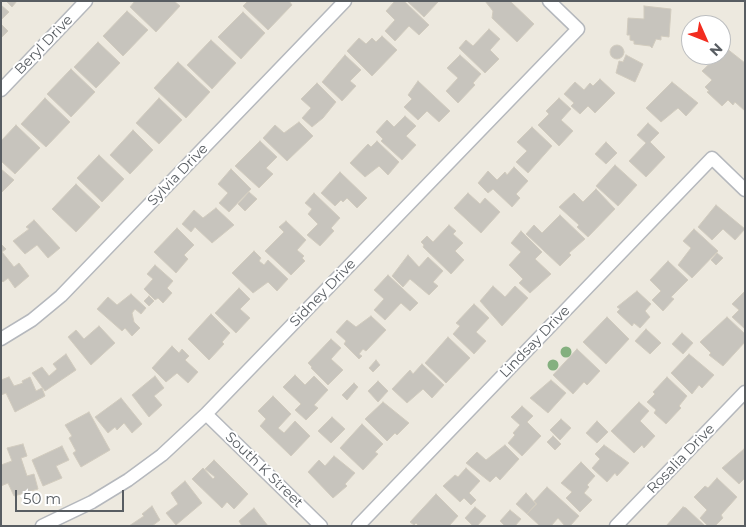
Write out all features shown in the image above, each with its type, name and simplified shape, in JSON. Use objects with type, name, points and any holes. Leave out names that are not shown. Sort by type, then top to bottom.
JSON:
[{"type":"street","name":"Beryl Drive","points":[[1,90],[86,1]]},
{"type":"street","name":"Sylvia Drive","points":[[1,339],[32,320],[60,296],[345,1]]},
{"type":"street","name":"Sidney Drive","points":[[42,526],[92,502],[128,480],[162,455],[206,414],[578,29],[549,1]]},
{"type":"street","name":"Lindsay Drive","points":[[358,526],[712,158],[745,190]]},
{"type":"street","name":"Rosalia Drive","points":[[616,526],[745,392]]},
{"type":"street","name":"South K Street","points":[[206,414],[322,526]]},
{"type":"building","points":[[6,1],[17,1],[12,7]]},
{"type":"building","points":[[135,1],[174,1],[180,6],[156,32],[130,7]]},
{"type":"building","points":[[248,1],[289,1],[292,5],[268,30],[243,6]]},
{"type":"building","points":[[395,1],[404,1],[429,25],[419,35],[409,26],[395,41],[385,31],[395,20],[386,11]]},
{"type":"building","points":[[407,1],[438,1],[438,2],[424,17]]},
{"type":"building","points":[[485,1],[510,1],[534,24],[517,42],[492,18],[493,11]]},
{"type":"building","points":[[1,5],[9,12],[1,20]]},
{"type":"building","points":[[644,6],[671,9],[669,37],[661,36],[661,40],[656,39],[652,48],[650,46],[634,44],[634,41],[630,40],[630,35],[627,35],[628,18],[644,19]]},
{"type":"building","points":[[127,11],[148,30],[123,56],[103,36]]},
{"type":"building","points":[[243,12],[265,33],[241,59],[218,37]]},
{"type":"building","points":[[1,24],[8,31],[1,38]]},
{"type":"building","points":[[489,29],[500,39],[490,50],[499,59],[485,73],[459,48],[466,40],[473,46]]},
{"type":"building","points":[[382,36],[397,50],[372,76],[347,51],[359,38],[366,44],[372,38],[376,42]]},
{"type":"building","points":[[211,40],[236,63],[212,89],[187,65]]},
{"type":"building","points":[[98,42],[120,63],[96,88],[74,67]]},
{"type":"building","points":[[617,45],[622,47],[624,52],[622,57],[617,59],[612,57],[610,52],[612,47]]},
{"type":"building","points":[[731,52],[745,63],[745,111],[735,102],[733,105],[728,100],[722,106],[707,92],[709,91],[705,87],[712,80],[702,71],[708,65],[731,65]]},
{"type":"building","points":[[345,55],[361,70],[350,81],[356,86],[342,101],[322,82]]},
{"type":"building","points":[[460,55],[481,74],[473,83],[475,85],[458,103],[446,91],[458,78],[447,68]]},
{"type":"building","points":[[626,55],[643,64],[635,82],[616,73],[619,61],[623,62]]},
{"type":"building","points":[[178,62],[210,92],[186,118],[154,88]]},
{"type":"building","points":[[71,69],[95,92],[71,117],[47,94]]},
{"type":"building","points":[[600,79],[615,93],[595,113],[588,106],[580,114],[571,106],[574,103],[564,94],[575,82],[584,90],[590,83],[593,86]]},
{"type":"building","points":[[418,81],[450,111],[439,122],[427,111],[418,120],[404,107],[412,99],[408,95]]},
{"type":"building","points":[[672,82],[698,103],[686,116],[678,108],[661,122],[646,108]]},
{"type":"building","points":[[317,83],[336,102],[323,118],[312,127],[302,118],[311,108],[301,99]]},
{"type":"building","points":[[45,98],[70,122],[46,147],[21,124]]},
{"type":"building","points":[[159,98],[182,120],[159,144],[136,123]]},
{"type":"building","points":[[559,98],[571,109],[561,120],[573,131],[559,146],[538,125],[549,114],[546,111]]},
{"type":"building","points":[[405,116],[416,126],[406,136],[416,145],[402,160],[381,141],[383,139],[376,132],[387,120],[394,127]]},
{"type":"building","points":[[299,122],[313,136],[287,161],[263,138],[275,125],[284,133]]},
{"type":"building","points":[[648,123],[659,133],[650,142],[665,157],[646,177],[629,161],[646,143],[637,135]]},
{"type":"building","points":[[16,125],[40,148],[15,174],[1,161],[1,141]]},
{"type":"building","points":[[532,127],[552,146],[528,173],[516,162],[527,151],[517,142]]},
{"type":"building","points":[[133,130],[153,150],[130,174],[110,155]]},
{"type":"building","points":[[260,141],[277,157],[266,168],[273,174],[259,188],[235,166]]},
{"type":"building","points":[[377,141],[399,162],[388,175],[379,166],[365,177],[350,163],[368,144],[371,147]]},
{"type":"building","points":[[606,142],[617,153],[606,164],[595,154]]},
{"type":"building","points":[[99,155],[124,179],[102,202],[77,178]]},
{"type":"building","points":[[615,165],[637,185],[618,206],[596,186]]},
{"type":"building","points":[[514,167],[528,181],[516,194],[520,198],[512,207],[493,189],[488,193],[478,183],[488,171],[497,180],[505,172],[507,175]]},
{"type":"building","points":[[1,169],[14,180],[1,193]]},
{"type":"building","points":[[231,169],[251,189],[229,212],[219,203],[228,193],[218,184]]},
{"type":"building","points":[[340,172],[367,198],[357,208],[347,198],[343,202],[341,200],[335,206],[321,193]]},
{"type":"building","points":[[76,184],[100,207],[76,232],[52,209]]},
{"type":"building","points":[[596,189],[615,209],[588,237],[577,227],[579,225],[559,207],[574,193],[583,202]]},
{"type":"building","points":[[249,192],[257,199],[245,211],[238,204]]},
{"type":"building","points":[[314,193],[340,218],[331,228],[334,231],[320,246],[307,235],[318,224],[308,214],[312,209],[305,203]]},
{"type":"building","points":[[468,193],[480,204],[485,198],[500,212],[481,233],[454,208]]},
{"type":"building","points":[[716,205],[745,229],[735,240],[723,229],[712,240],[698,227]]},
{"type":"building","points":[[216,208],[234,225],[212,243],[195,227],[191,232],[182,224],[194,210],[203,218]]},
{"type":"building","points":[[560,215],[585,239],[569,253],[571,255],[560,266],[526,234],[534,225],[542,233]]},
{"type":"building","points":[[34,220],[60,248],[48,258],[37,245],[25,254],[13,241],[29,229],[26,227]]},
{"type":"building","points":[[286,221],[306,240],[297,250],[304,256],[302,258],[305,261],[291,275],[265,251],[284,232],[279,227]]},
{"type":"building","points":[[449,225],[456,231],[453,234],[463,243],[455,251],[464,260],[451,274],[423,247],[424,245],[421,242],[427,236],[433,242]]},
{"type":"building","points":[[177,228],[194,245],[184,255],[188,259],[176,273],[154,252]]},
{"type":"building","points":[[694,229],[718,251],[692,278],[678,265],[691,248],[683,241]]},
{"type":"building","points":[[521,231],[542,252],[535,259],[551,274],[530,293],[519,283],[523,279],[509,265],[521,252],[511,243]]},
{"type":"building","points":[[1,244],[6,249],[2,252],[14,267],[19,263],[29,276],[15,288],[8,278],[3,282],[1,280]]},
{"type":"building","points":[[254,251],[261,258],[259,261],[264,265],[268,260],[288,279],[277,291],[268,282],[253,293],[232,273]]},
{"type":"building","points":[[717,253],[723,258],[716,265],[711,260]]},
{"type":"building","points":[[408,255],[419,267],[428,257],[443,271],[433,282],[438,286],[429,295],[410,279],[403,287],[392,276]]},
{"type":"building","points":[[668,261],[688,280],[671,297],[674,299],[663,311],[652,300],[661,291],[650,280]]},
{"type":"building","points":[[155,265],[173,281],[167,288],[172,293],[163,303],[158,298],[155,300],[144,289],[153,279],[147,274]]},
{"type":"building","points":[[388,275],[418,303],[410,311],[401,303],[385,320],[374,310],[384,299],[374,290]]},
{"type":"building","points":[[493,286],[505,297],[515,286],[528,298],[502,326],[480,301]]},
{"type":"building","points":[[239,288],[250,299],[240,309],[250,318],[236,333],[215,313]]},
{"type":"building","points":[[637,291],[651,304],[645,311],[650,317],[640,328],[634,323],[632,326],[617,312],[620,309],[617,307]]},
{"type":"building","points":[[745,291],[745,329],[732,317],[739,310],[732,304]]},
{"type":"building","points":[[131,294],[146,308],[141,314],[135,309],[132,313],[134,322],[140,328],[132,336],[125,328],[122,331],[97,309],[108,297],[117,305]]},
{"type":"building","points":[[149,296],[154,301],[149,306],[144,301]]},
{"type":"building","points":[[474,304],[489,318],[476,332],[486,341],[474,354],[453,334],[460,326],[456,323]]},
{"type":"building","points":[[211,314],[230,333],[222,342],[224,344],[209,360],[188,339]]},
{"type":"building","points":[[371,316],[386,330],[366,351],[363,349],[359,354],[362,356],[359,359],[344,344],[346,341],[336,332],[347,320],[356,327]]},
{"type":"building","points":[[607,317],[629,339],[606,364],[583,342]]},
{"type":"building","points":[[727,317],[745,334],[745,342],[723,366],[709,355],[711,353],[700,342]]},
{"type":"building","points":[[99,326],[115,343],[91,365],[68,337],[76,330],[84,339]]},
{"type":"building","points":[[646,329],[661,343],[650,354],[635,341]]},
{"type":"building","points":[[682,333],[693,343],[683,354],[672,344]]},
{"type":"building","points":[[448,337],[470,358],[446,383],[425,363]]},
{"type":"building","points":[[331,339],[341,348],[331,359],[343,370],[328,385],[308,363]]},
{"type":"building","points":[[172,346],[179,353],[182,349],[189,356],[185,360],[198,372],[188,383],[177,373],[166,382],[152,368]]},
{"type":"building","points":[[577,349],[600,371],[587,385],[584,382],[573,394],[553,375]]},
{"type":"building","points":[[66,354],[76,370],[45,391],[32,373],[42,367],[49,376],[57,369],[53,364]]},
{"type":"building","points":[[689,354],[714,375],[702,388],[699,385],[692,394],[671,373]]},
{"type":"building","points":[[376,360],[380,365],[373,372],[369,368]]},
{"type":"building","points":[[422,364],[444,385],[432,398],[423,389],[407,403],[392,389],[410,370],[413,374]]},
{"type":"building","points":[[295,375],[305,385],[314,376],[328,390],[314,405],[318,408],[306,420],[295,410],[301,404],[283,387]]},
{"type":"building","points":[[155,376],[164,388],[154,396],[162,405],[149,417],[132,395]]},
{"type":"building","points":[[9,377],[14,386],[23,383],[22,381],[30,377],[36,391],[42,388],[45,396],[15,412],[6,393],[1,395],[1,380]]},
{"type":"building","points":[[667,377],[687,396],[679,406],[681,408],[666,424],[654,413],[656,410],[647,402],[655,394],[653,392]]},
{"type":"building","points":[[551,380],[566,393],[548,413],[530,398]]},
{"type":"building","points":[[378,381],[388,391],[378,402],[368,391]]},
{"type":"building","points":[[354,383],[358,387],[347,400],[342,395]]},
{"type":"building","points":[[273,396],[291,414],[278,428],[284,433],[295,421],[310,436],[291,456],[260,426],[266,419],[258,411]]},
{"type":"building","points":[[121,398],[142,424],[132,433],[124,423],[117,430],[115,427],[108,433],[95,417]]},
{"type":"building","points":[[383,402],[409,423],[397,435],[395,433],[387,441],[365,419]]},
{"type":"building","points":[[639,402],[649,411],[640,421],[655,436],[644,448],[642,445],[634,453],[611,431]]},
{"type":"building","points":[[522,406],[533,416],[527,422],[541,436],[522,456],[508,443],[520,425],[511,417]]},
{"type":"building","points":[[89,412],[110,450],[81,467],[73,453],[76,451],[69,438],[72,436],[65,425]]},
{"type":"building","points":[[332,417],[345,429],[331,443],[318,431]]},
{"type":"building","points":[[561,419],[571,428],[560,440],[550,430]]},
{"type":"building","points":[[597,421],[608,432],[597,443],[586,433]]},
{"type":"building","points":[[362,424],[383,444],[375,452],[378,454],[363,470],[340,448]]},
{"type":"building","points":[[553,436],[561,444],[555,450],[547,442]]},
{"type":"building","points":[[23,444],[27,456],[21,458],[27,476],[34,474],[38,489],[14,496],[8,483],[1,486],[1,465],[12,461],[7,448]]},
{"type":"building","points":[[505,445],[519,459],[500,480],[496,476],[490,482],[466,463],[477,452],[486,460]]},
{"type":"building","points":[[604,445],[629,463],[617,476],[615,473],[607,482],[592,468],[600,459],[595,454]]},
{"type":"building","points":[[62,446],[69,460],[56,466],[62,478],[43,486],[32,460]]},
{"type":"building","points":[[744,449],[745,478],[739,484],[722,468]]},
{"type":"building","points":[[334,456],[355,473],[345,484],[347,486],[333,498],[308,472],[319,460],[325,466]]},
{"type":"building","points":[[214,460],[248,494],[234,509],[227,502],[222,508],[192,479],[203,468],[213,479],[215,477],[205,469]]},
{"type":"building","points":[[581,462],[595,476],[587,485],[589,487],[584,493],[592,500],[580,512],[566,498],[572,492],[561,483]]},
{"type":"building","points":[[466,468],[480,481],[469,493],[476,500],[471,505],[464,498],[460,502],[443,486],[455,475],[458,477]]},
{"type":"building","points":[[717,478],[737,497],[721,515],[723,518],[715,526],[708,526],[700,518],[707,510],[694,497],[705,486],[708,488]]},
{"type":"building","points":[[185,481],[202,503],[176,525],[166,513],[178,504],[171,493]]},
{"type":"building","points":[[547,487],[579,516],[570,526],[565,526],[558,518],[551,526],[540,526],[527,514],[537,504],[534,501]]},
{"type":"building","points":[[526,493],[536,504],[527,514],[516,504]]},
{"type":"building","points":[[436,494],[458,516],[449,526],[419,526],[416,523],[414,525],[410,522]]},
{"type":"building","points":[[152,506],[160,520],[152,526],[129,526],[144,516],[142,514]]},
{"type":"building","points":[[475,507],[486,516],[477,526],[473,526],[465,518]]},
{"type":"building","points":[[683,507],[686,508],[705,526],[666,526]]},
{"type":"building","points":[[254,508],[268,526],[242,526],[239,521]]},
{"type":"building","points":[[510,510],[521,519],[515,526],[505,526],[500,521]]}]
